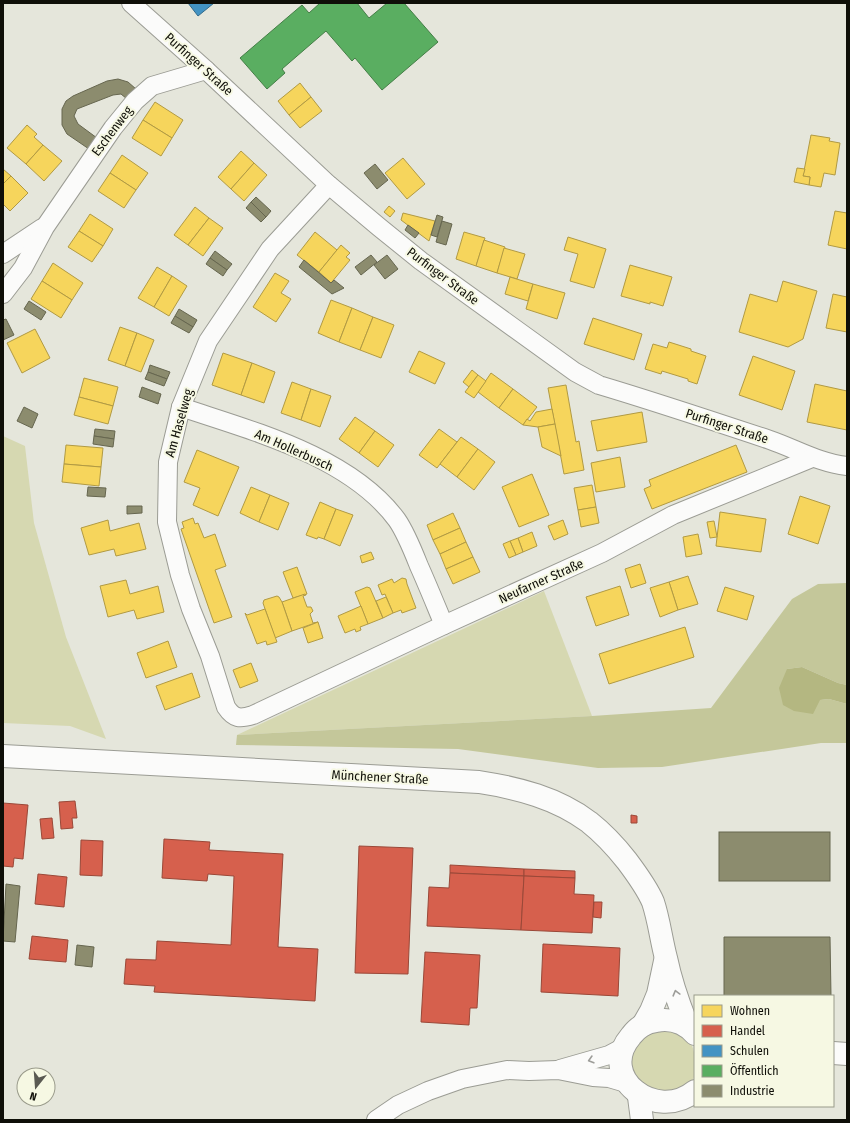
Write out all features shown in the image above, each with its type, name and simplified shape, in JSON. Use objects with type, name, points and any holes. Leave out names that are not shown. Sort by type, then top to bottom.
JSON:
[{"type":"street","name":"Purfinger Straße","points":[[131,3],[206,70],[329,185],[378,227],[421,261],[575,372],[599,385],[772,441],[812,458]]},
{"type":"street","name":"Eschenweg","points":[[3,294],[22,268],[45,227],[113,128],[135,101],[152,86],[206,70]]},
{"type":"street","name":"Am Haselweg","points":[[236,717],[230,713],[226,707],[210,656],[191,609],[180,575],[167,522],[168,462],[181,407],[208,341],[270,248],[329,185]]},
{"type":"street","name":"Eschenweg","points":[[3,254],[45,227]]},
{"type":"street","name":"Am Hollerbusch","points":[[181,407],[286,444],[318,458],[340,470],[365,487],[398,521],[412,548],[444,625]]},
{"type":"street","points":[[812,458],[836,465],[847,466]]},
{"type":"street","name":"Neufarner Straße","points":[[236,717],[242,718],[253,715],[444,625],[602,553],[673,514],[812,458]]},
{"type":"street","name":"Münchener Straße","points":[[3,756],[455,780],[506,786],[560,804],[589,822],[605,837],[630,866],[652,900],[676,995],[691,1031]]},
{"type":"street","name":"Münchener Straße","points":[[643,1025],[658,994],[666,958]]},
{"type":"street","points":[[642,1120],[633,1090],[623,1076],[621,1061],[624,1047],[632,1034],[643,1025],[650,1022],[666,1020],[681,1024],[691,1031]]},
{"type":"street","points":[[558,1070],[609,1055],[624,1047]]},
{"type":"street","points":[[834,1054],[847,1054]]},
{"type":"street","points":[[376,1120],[397,1113],[428,1091],[462,1079],[507,1070],[558,1070],[593,1077],[609,1078],[633,1090],[652,1104],[681,1105]]},
{"type":"shaded area","points":[[3,436],[25,446],[34,523],[66,637],[106,739],[70,726],[3,723]]},
{"type":"shaded area","points":[[847,583],[847,685],[838,683],[802,667],[787,669],[820,700],[829,699],[847,704],[847,743],[821,743],[662,767],[598,768],[458,749],[236,745],[237,735],[592,716],[711,708],[792,599],[818,584]]},
{"type":"shaded area","points":[[544,591],[592,716],[237,735]]},
{"type":"shaded area","points":[[802,667],[838,683],[847,685],[847,704],[829,699],[820,700],[813,714],[794,711],[783,705],[779,688],[787,669]]},
{"type":"shaded area","points":[[669,1030],[676,1032],[689,1041],[694,1051],[694,1078],[692,1082],[658,1097],[631,1072],[631,1053],[636,1045],[650,1032]]},
{"type":"building: Wohnen","points":[[300,83],[311,97],[289,115],[278,101]]},
{"type":"building: Wohnen","points":[[311,97],[322,111],[300,128],[289,115]]},
{"type":"building: Wohnen","points":[[155,102],[183,120],[172,138],[143,120]]},
{"type":"building: Wohnen","points":[[143,120],[172,138],[161,156],[132,138]]},
{"type":"building: Wohnen","points":[[27,125],[37,134],[34,137],[43,145],[26,164],[7,148]]},
{"type":"building: Wohnen","points":[[811,135],[830,138],[829,141],[840,143],[835,175],[824,173],[821,187],[809,185],[810,177],[803,176]]},
{"type":"building: Wohnen","points":[[43,145],[62,161],[44,181],[26,164]]},
{"type":"building: Wohnen","points":[[241,151],[254,163],[231,189],[218,177]]},
{"type":"building: Wohnen","points":[[122,155],[148,173],[136,190],[110,173]]},
{"type":"building: Wohnen","points":[[403,158],[425,184],[407,199],[385,173]]},
{"type":"building: Wohnen","points":[[254,163],[267,175],[244,201],[231,189]]},
{"type":"building: Wohnen","points":[[797,168],[805,169],[803,176],[810,177],[809,185],[794,182]]},
{"type":"building: Wohnen","points":[[3,169],[11,176],[3,184]]},
{"type":"building: Wohnen","points":[[110,173],[136,190],[124,208],[98,191]]},
{"type":"building: Wohnen","points":[[11,176],[28,193],[10,211],[3,204],[3,184]]},
{"type":"building: Wohnen","points":[[389,206],[395,211],[390,217],[384,212]]},
{"type":"building: Wohnen","points":[[195,207],[209,218],[188,245],[174,235]]},
{"type":"building: Wohnen","points":[[835,211],[847,213],[847,249],[828,245]]},
{"type":"building: Wohnen","points":[[403,213],[435,221],[429,241],[401,220]]},
{"type":"building: Wohnen","points":[[90,214],[113,229],[103,246],[79,231]]},
{"type":"building: Wohnen","points":[[209,218],[223,228],[203,256],[188,245]]},
{"type":"building: Wohnen","points":[[79,231],[103,246],[92,262],[68,247]]},
{"type":"building: Wohnen","points":[[315,232],[337,250],[319,272],[297,255]]},
{"type":"building: Wohnen","points":[[464,232],[485,238],[476,266],[456,259]]},
{"type":"building: Wohnen","points":[[568,237],[606,249],[594,288],[570,281],[578,254],[564,250]]},
{"type":"building: Wohnen","points":[[484,240],[505,247],[497,273],[476,266]]},
{"type":"building: Wohnen","points":[[341,245],[350,253],[346,257],[350,260],[331,283],[319,272]]},
{"type":"building: Wohnen","points":[[504,248],[525,254],[517,279],[497,273]]},
{"type":"building: Wohnen","points":[[53,263],[83,283],[72,300],[42,281]]},
{"type":"building: Wohnen","points":[[630,265],[672,277],[663,306],[621,296]]},
{"type":"building: Wohnen","points":[[157,267],[172,276],[154,307],[138,298]]},
{"type":"building: Wohnen","points":[[275,273],[289,281],[281,293],[291,299],[276,322],[253,307]]},
{"type":"building: Wohnen","points":[[172,276],[187,286],[169,316],[154,307]]},
{"type":"building: Wohnen","points":[[510,277],[533,284],[528,301],[505,294]]},
{"type":"building: Wohnen","points":[[42,281],[72,300],[61,318],[31,299]]},
{"type":"building: Wohnen","points":[[783,281],[817,291],[803,339],[788,347],[739,332],[750,294],[777,302]]},
{"type":"building: Wohnen","points":[[533,284],[565,293],[557,319],[526,309]]},
{"type":"building: Wohnen","points":[[833,294],[847,297],[847,332],[826,328]]},
{"type":"building: Wohnen","points":[[331,300],[352,308],[339,342],[318,333]]},
{"type":"building: Wohnen","points":[[352,308],[373,317],[360,350],[339,342]]},
{"type":"building: Wohnen","points":[[373,317],[394,325],[381,358],[360,350]]},
{"type":"building: Wohnen","points":[[593,318],[642,334],[634,360],[584,344]]},
{"type":"building: Wohnen","points":[[120,327],[137,333],[125,366],[108,360]]},
{"type":"building: Wohnen","points":[[35,329],[50,358],[22,373],[7,343]]},
{"type":"building: Wohnen","points":[[137,333],[154,340],[141,372],[125,366]]},
{"type":"building: Wohnen","points":[[669,342],[691,349],[691,351],[706,356],[697,384],[688,381],[688,379],[662,371],[661,374],[645,369],[653,344],[667,348]]},
{"type":"building: Wohnen","points":[[419,351],[445,363],[435,384],[409,372]]},
{"type":"building: Wohnen","points":[[223,353],[252,363],[241,395],[212,385]]},
{"type":"building: Wohnen","points":[[753,356],[795,371],[782,410],[739,395]]},
{"type":"building: Wohnen","points":[[252,363],[275,372],[264,403],[241,395]]},
{"type":"building: Wohnen","points":[[472,370],[478,375],[469,387],[463,382]]},
{"type":"building: Wohnen","points":[[491,373],[513,389],[499,408],[478,392]]},
{"type":"building: Wohnen","points":[[478,375],[486,381],[474,398],[465,392]]},
{"type":"building: Wohnen","points":[[84,378],[118,387],[113,406],[79,397]]},
{"type":"building: Wohnen","points":[[292,382],[311,389],[301,420],[281,413]]},
{"type":"building: Wohnen","points":[[815,384],[847,391],[847,430],[807,422]]},
{"type":"building: Wohnen","points":[[566,385],[576,442],[579,441],[584,470],[564,474],[548,388]]},
{"type":"building: Wohnen","points":[[311,389],[331,396],[320,427],[301,420]]},
{"type":"building: Wohnen","points":[[513,389],[537,407],[523,425],[499,408]]},
{"type":"building: Wohnen","points":[[79,397],[113,406],[108,424],[74,415]]},
{"type":"building: Wohnen","points":[[552,409],[555,424],[538,427],[523,425],[527,419],[530,421],[536,412]]},
{"type":"building: Wohnen","points":[[642,412],[647,442],[597,451],[591,421]]},
{"type":"building: Wohnen","points":[[355,417],[375,431],[359,453],[339,439]]},
{"type":"building: Wohnen","points":[[555,424],[561,456],[542,447],[538,427]]},
{"type":"building: Wohnen","points":[[439,429],[457,442],[437,468],[419,455]]},
{"type":"building: Wohnen","points":[[375,431],[394,445],[378,467],[359,453]]},
{"type":"building: Wohnen","points":[[461,437],[478,449],[457,477],[440,464]]},
{"type":"building: Wohnen","points":[[66,445],[103,448],[101,467],[64,464]]},
{"type":"building: Wohnen","points":[[736,445],[747,472],[652,509],[644,489],[651,486],[649,480]]},
{"type":"building: Wohnen","points":[[478,449],[495,462],[474,490],[457,477]]},
{"type":"building: Wohnen","points":[[197,450],[239,467],[218,516],[193,505],[200,488],[184,482]]},
{"type":"building: Wohnen","points":[[620,457],[625,487],[596,492],[591,463]]},
{"type":"building: Wohnen","points":[[64,464],[101,467],[99,486],[62,482]]},
{"type":"building: Wohnen","points":[[532,474],[549,515],[519,527],[502,487]]},
{"type":"building: Wohnen","points":[[592,485],[596,507],[578,510],[574,488]]},
{"type":"building: Wohnen","points":[[251,487],[270,495],[259,522],[240,513]]},
{"type":"building: Wohnen","points":[[270,495],[289,503],[278,530],[259,522]]},
{"type":"building: Wohnen","points":[[800,496],[830,506],[818,544],[788,534]]},
{"type":"building: Wohnen","points":[[320,502],[336,509],[324,539],[318,537],[317,539],[306,535]]},
{"type":"building: Wohnen","points":[[596,507],[599,523],[581,527],[578,510]]},
{"type":"building: Wohnen","points":[[336,509],[353,515],[340,546],[324,539]]},
{"type":"building: Wohnen","points":[[720,512],[766,519],[761,552],[716,546]]},
{"type":"building: Wohnen","points":[[453,513],[460,528],[433,540],[427,525]]},
{"type":"building: Wohnen","points":[[193,518],[195,524],[198,523],[204,538],[215,534],[226,566],[215,570],[232,617],[214,623],[181,529],[184,528],[182,522]]},
{"type":"building: Wohnen","points":[[108,520],[110,531],[139,523],[146,549],[116,556],[114,549],[89,555],[81,528]]},
{"type":"building: Wohnen","points":[[563,520],[568,534],[554,540],[548,526]]},
{"type":"building: Wohnen","points":[[714,521],[717,537],[710,538],[707,522]]},
{"type":"building: Wohnen","points":[[460,528],[466,542],[440,554],[433,540]]},
{"type":"building: Wohnen","points":[[532,532],[537,546],[523,552],[518,538]]},
{"type":"building: Wohnen","points":[[698,534],[702,554],[686,557],[683,537]]},
{"type":"building: Wohnen","points":[[518,538],[523,552],[516,555],[510,541]]},
{"type":"building: Wohnen","points":[[510,541],[516,555],[509,558],[503,544]]},
{"type":"building: Wohnen","points":[[466,542],[473,557],[446,569],[440,554]]},
{"type":"building: Wohnen","points":[[371,552],[374,559],[362,563],[360,556]]},
{"type":"building: Wohnen","points":[[473,557],[480,572],[453,584],[446,569]]},
{"type":"building: Wohnen","points":[[640,564],[646,583],[631,588],[625,569]]},
{"type":"building: Wohnen","points":[[297,567],[307,594],[293,598],[283,572]]},
{"type":"building: Wohnen","points":[[688,576],[698,604],[678,610],[669,582]]},
{"type":"building: Wohnen","points":[[402,578],[406,579],[416,608],[402,613],[401,610],[393,613],[385,594],[382,595],[378,585],[392,579],[394,583]]},
{"type":"building: Wohnen","points":[[126,580],[130,594],[158,586],[164,612],[137,619],[134,610],[108,617],[100,586]]},
{"type":"building: Wohnen","points":[[669,582],[678,610],[660,617],[650,588]]},
{"type":"building: Wohnen","points":[[620,586],[629,615],[596,626],[586,597]]},
{"type":"building: Wohnen","points":[[367,587],[370,588],[383,618],[368,624],[355,592]]},
{"type":"building: Wohnen","points":[[725,587],[754,596],[747,620],[717,611]]},
{"type":"building: Wohnen","points":[[305,594],[306,595],[303,596],[307,607],[311,607],[313,611],[310,614],[313,623],[318,622],[292,631],[282,602]]},
{"type":"building: Wohnen","points":[[277,596],[282,602],[292,631],[275,638],[263,603],[264,600]]},
{"type":"building: Wohnen","points":[[386,597],[393,613],[383,618],[376,601]]},
{"type":"building: Wohnen","points":[[361,606],[368,624],[360,627],[361,630],[356,632],[355,629],[345,633],[338,616]]},
{"type":"building: Wohnen","points":[[265,609],[277,642],[267,645],[266,641],[257,644],[245,613],[247,615]]},
{"type":"building: Wohnen","points":[[318,622],[323,638],[308,643],[303,628]]},
{"type":"building: Wohnen","points":[[685,627],[694,657],[609,684],[599,654]]},
{"type":"building: Wohnen","points":[[168,641],[177,667],[146,678],[137,653]]},
{"type":"building: Wohnen","points":[[251,663],[258,681],[240,688],[233,670]]},
{"type":"building: Wohnen","points":[[192,673],[200,697],[165,710],[156,686]]},
{"type":"building: Handel","points":[[75,801],[77,818],[72,818],[73,828],[61,829],[59,802]]},
{"type":"building: Handel","points":[[3,803],[28,805],[23,859],[14,858],[13,867],[3,866]]},
{"type":"building: Handel","points":[[631,815],[637,816],[637,823],[631,823]]},
{"type":"building: Handel","points":[[52,818],[54,838],[42,839],[40,819]]},
{"type":"building: Handel","points":[[164,839],[210,842],[209,850],[283,854],[278,947],[318,949],[315,1001],[154,992],[155,986],[124,984],[126,959],[156,960],[157,941],[231,945],[234,876],[208,874],[207,881],[162,878]]},
{"type":"building: Handel","points":[[81,840],[103,841],[102,876],[80,875]]},
{"type":"building: Handel","points":[[359,846],[413,848],[408,974],[355,973]]},
{"type":"building: Handel","points":[[450,865],[524,869],[524,876],[450,873]]},
{"type":"building: Handel","points":[[524,869],[575,871],[575,878],[524,876]]},
{"type":"building: Handel","points":[[450,873],[524,876],[521,930],[427,926],[429,887],[449,888]]},
{"type":"building: Handel","points":[[38,874],[67,877],[64,907],[35,904]]},
{"type":"building: Handel","points":[[524,876],[575,878],[574,894],[594,895],[592,933],[521,930]]},
{"type":"building: Handel","points":[[594,902],[602,902],[601,918],[593,917]]},
{"type":"building: Handel","points":[[32,936],[68,940],[66,962],[29,959]]},
{"type":"building: Handel","points":[[543,944],[620,948],[618,996],[541,992]]},
{"type":"building: Handel","points":[[425,952],[480,955],[477,1008],[470,1008],[469,1025],[421,1022]]},
{"type":"building: Schulen","points":[[188,3],[214,3],[198,16]]},
{"type":"building: Öffentlich","points":[[320,3],[357,3],[369,18],[387,3],[404,3],[438,42],[382,90],[355,58],[352,61],[326,31],[282,69],[285,73],[267,89],[240,58],[302,5],[309,13]]},
{"type":"building: Industrie","points":[[118,79],[128,82],[136,89],[127,99],[121,94],[113,95],[77,109],[74,116],[78,124],[97,138],[89,149],[67,134],[62,125],[62,109],[66,101],[73,96],[107,81]]},
{"type":"building: Industrie","points":[[375,164],[388,180],[377,189],[364,173]]},
{"type":"building: Industrie","points":[[256,197],[271,211],[266,217],[251,202]]},
{"type":"building: Industrie","points":[[251,202],[266,217],[261,222],[246,208]]},
{"type":"building: Industrie","points":[[437,215],[443,217],[437,237],[431,235]]},
{"type":"building: Industrie","points":[[442,221],[452,224],[446,245],[436,242]]},
{"type":"building: Industrie","points":[[408,225],[419,233],[415,238],[405,230]]},
{"type":"building: Industrie","points":[[215,251],[232,264],[227,270],[210,258]]},
{"type":"building: Industrie","points":[[371,255],[377,262],[361,275],[355,267]]},
{"type":"building: Industrie","points":[[387,255],[398,269],[385,279],[374,265]]},
{"type":"building: Industrie","points":[[210,258],[227,270],[223,276],[206,264]]},
{"type":"building: Industrie","points":[[304,260],[331,283],[334,280],[344,288],[332,294],[299,267]]},
{"type":"building: Industrie","points":[[29,301],[46,312],[41,320],[24,309]]},
{"type":"building: Industrie","points":[[179,309],[197,320],[193,327],[175,316]]},
{"type":"building: Industrie","points":[[175,316],[193,327],[189,333],[171,323]]},
{"type":"building: Industrie","points":[[6,319],[14,335],[3,340],[3,320]]},
{"type":"building: Industrie","points":[[150,365],[170,372],[167,379],[148,372]]},
{"type":"building: Industrie","points":[[148,372],[167,379],[164,386],[145,379]]},
{"type":"building: Industrie","points":[[142,387],[161,394],[158,404],[139,397]]},
{"type":"building: Industrie","points":[[24,407],[38,414],[32,428],[17,421]]},
{"type":"building: Industrie","points":[[95,429],[115,431],[114,439],[94,436]]},
{"type":"building: Industrie","points":[[94,436],[114,439],[113,447],[93,444]]},
{"type":"building: Industrie","points":[[88,487],[106,488],[105,497],[87,496]]},
{"type":"building: Industrie","points":[[127,506],[142,506],[142,513],[127,514]]},
{"type":"building: Industrie","points":[[719,832],[830,832],[830,881],[719,881]]},
{"type":"building: Industrie","points":[[6,884],[20,886],[15,942],[3,941]]},
{"type":"building: Industrie","points":[[724,937],[830,937],[831,995],[724,995]]},
{"type":"building: Industrie","points":[[77,945],[94,947],[92,967],[75,965]]}]
